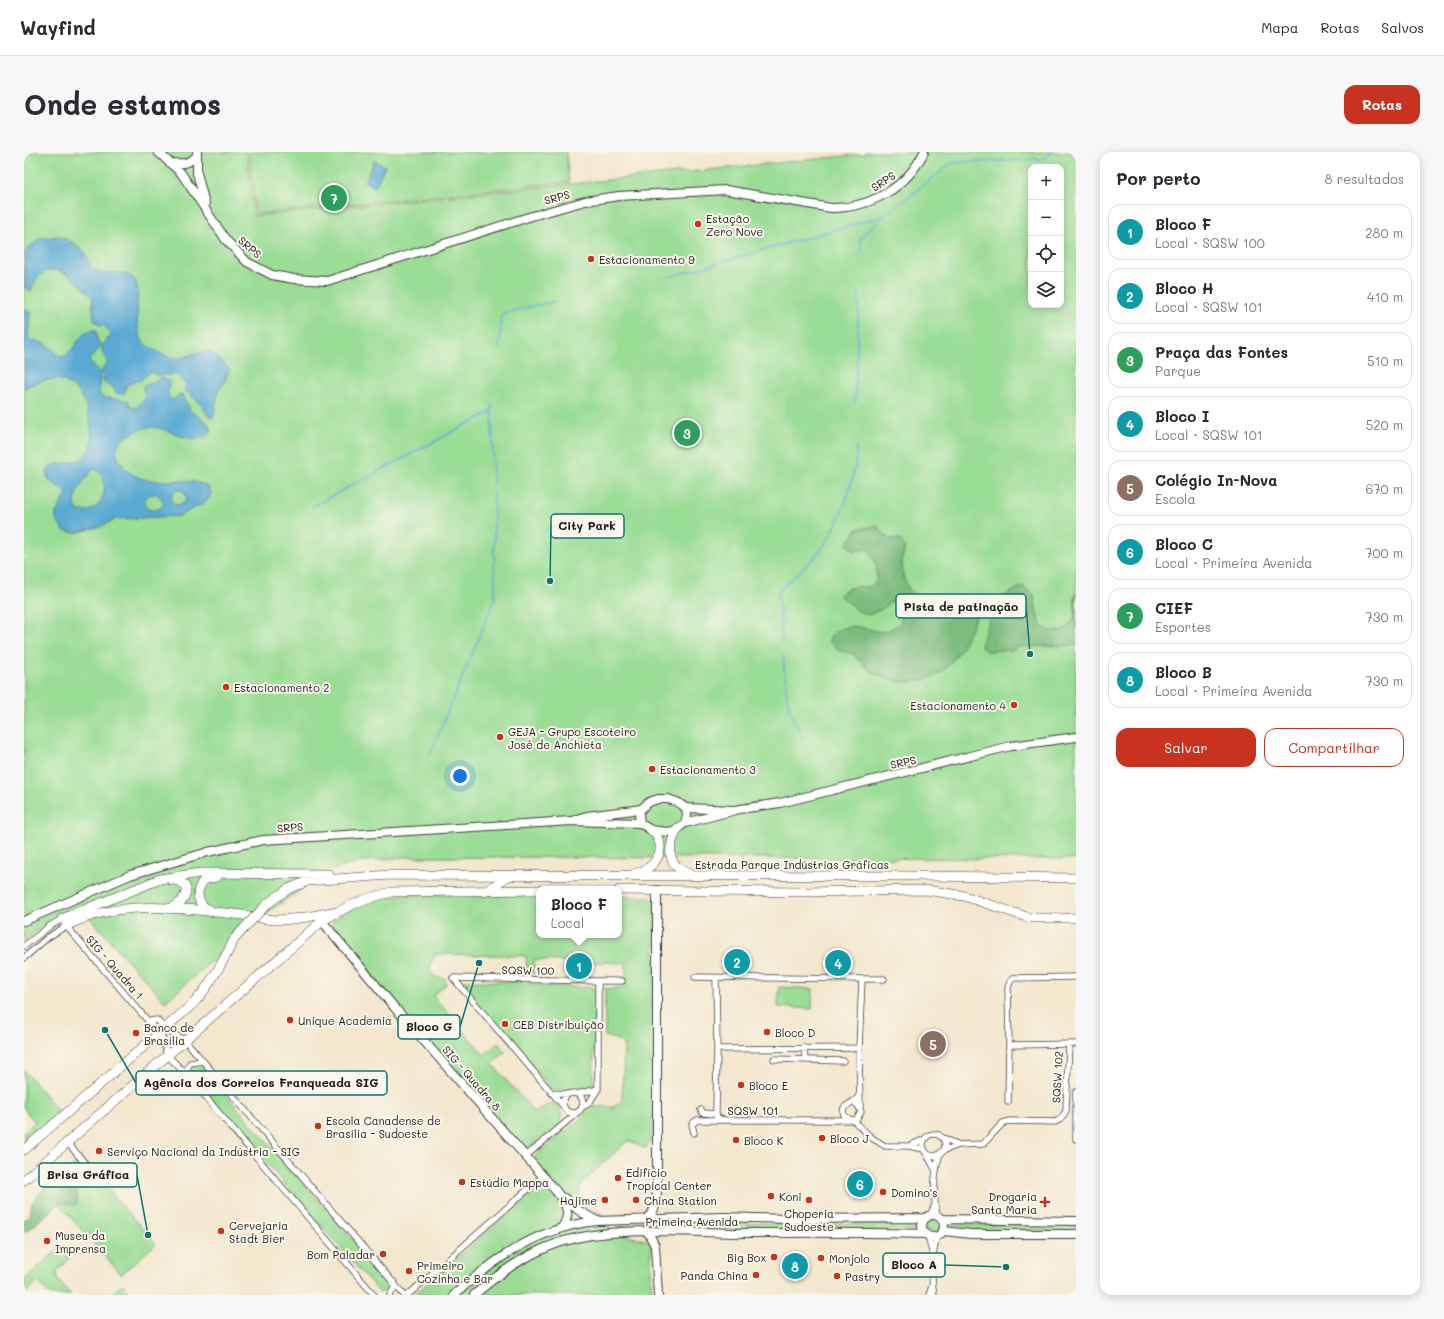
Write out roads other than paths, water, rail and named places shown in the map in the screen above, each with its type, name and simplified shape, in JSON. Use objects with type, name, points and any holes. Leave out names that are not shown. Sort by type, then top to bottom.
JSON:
[{"type":"main road","name":"SRPS","points":[[158,152],[181,173],[226,240],[243,259],[272,275],[294,280],[327,281],[532,216],[585,201],[619,196],[726,190],[831,208],[845,208],[864,204],[893,190],[912,171],[924,152]]},
{"type":"main road","name":"SRPS","points":[[197,154],[198,180],[209,215]]},
{"type":"main road","points":[[170,163],[190,163],[197,154]]},
{"type":"main road","name":"SRPS","points":[[651,830],[667,832],[682,825],[734,810],[780,803],[1011,746],[1076,737]]},
{"type":"main road","name":"SRPS","points":[[572,821],[587,816],[641,809],[648,802],[668,798],[686,808],[734,810]]},
{"type":"main road","points":[[686,808],[687,816],[671,844],[670,850],[672,860],[683,872],[702,876]]},
{"type":"main road","points":[[624,876],[650,867],[657,860],[660,846],[659,839],[651,830],[640,823],[639,814],[641,809]]},
{"type":"main road","name":"SRPS","points":[[24,921],[130,874],[208,852],[263,840],[572,821],[640,823]]},
{"type":"main road","points":[[64,923],[160,879],[200,873],[390,875]]},
{"type":"main road","points":[[216,913],[204,907],[199,902],[198,892],[201,884],[209,878],[239,874]]},
{"type":"main road","name":"Estrada Parque Indústrias Gráficas","points":[[24,1150],[162,1032],[206,990],[235,938],[267,904],[288,889],[308,881],[390,875],[922,876],[1076,878]]},
{"type":"main road","points":[[485,892],[508,876]]},
{"type":"main road","points":[[160,879],[178,880],[182,883],[186,892],[186,896],[180,904],[169,909]]},
{"type":"main road","points":[[24,1180],[322,921],[337,911],[371,897],[391,892],[485,892],[536,890]]},
{"type":"main road","points":[[622,890],[802,892],[927,890],[964,896],[1030,918],[1076,918]]},
{"type":"main road","points":[[647,1219],[654,1210],[656,1202],[657,890]]},
{"type":"main road","points":[[64,923],[98,913],[141,908],[216,913],[278,920],[337,911]]},
{"type":"main road","name":"SIG - Quadra 8","points":[[322,921],[395,1008],[564,1201],[568,1216],[563,1226]]},
{"type":"main road","name":"SIG - Quadra 8","points":[[556,1191],[574,1207],[598,1221]]},
{"type":"main road","points":[[656,1202],[661,1212],[668,1219]]},
{"type":"main road","name":"Primeira Avenida","points":[[598,1221],[700,1219],[724,1217],[786,1220],[934,1218],[1076,1221]]},
{"type":"main road","points":[[927,1234],[923,1228],[934,1218],[944,1226],[940,1234],[1076,1234]]},
{"type":"main road","points":[[697,1232],[701,1227],[700,1219]]},
{"type":"main road","points":[[454,1295],[494,1261],[523,1244],[563,1226],[598,1221]]},
{"type":"main road","points":[[618,1232],[615,1226],[619,1221]]},
{"type":"main road","name":"Primeira Avenida","points":[[474,1295],[504,1271],[537,1252],[575,1238],[618,1232],[940,1234]]},
{"type":"main road","points":[[648,1232],[652,1238],[656,1251],[658,1295]]},
{"type":"main road","points":[[656,1251],[660,1239],[667,1232]]},
{"type":"street","points":[[24,946],[50,926],[64,923]]},
{"type":"street","points":[[24,958],[64,923]]},
{"type":"street","name":"SIG - Quadra 1","points":[[64,923],[148,1020],[162,1032]]},
{"type":"street","points":[[695,977],[884,979]]},
{"type":"street","points":[[1008,1102],[1008,988],[1011,980],[1013,978],[1076,977]]},
{"type":"street","name":"SQSW 100","points":[[565,1108],[453,978],[598,981]]},
{"type":"street","name":"SQSW 101","points":[[716,978],[716,1114],[722,1120],[852,1120]]},
{"type":"street","points":[[862,979],[859,1048],[860,1116],[864,1130]]},
{"type":"street","points":[[526,1156],[589,1103],[598,1089],[598,981],[622,981]]},
{"type":"street","points":[[374,1295],[185,1073],[167,1055],[162,1032],[167,1031],[185,1040],[202,1061],[223,1082],[318,1197],[404,1295]]},
{"type":"street","name":"SQSW 102","points":[[941,1152],[959,1145],[983,1144],[1003,1123],[1009,1121],[1055,1122],[1061,1119],[1066,1111],[1069,1044]]},
{"type":"street","name":"SQSW 102","points":[[1009,1045],[1076,1044]]},
{"type":"street","points":[[804,1048],[805,1060]]},
{"type":"street","points":[[717,1049],[859,1048]]},
{"type":"street","points":[[774,1059],[843,1061]]},
{"type":"street","points":[[185,1073],[190,1063],[202,1061]]},
{"type":"street","points":[[552,1093],[573,1094],[598,1089]]},
{"type":"street","name":"SQSW 102","points":[[1076,1092],[1076,1138]]},
{"type":"street","points":[[834,1120],[843,1112],[847,1104],[852,1102],[860,1093]]},
{"type":"street","points":[[564,1123],[564,1101],[573,1094]]},
{"type":"street","points":[[573,1094],[582,1101],[580,1110]]},
{"type":"street","points":[[852,1102],[860,1107]]},
{"type":"street","points":[[565,1108],[572,1113],[580,1110]]},
{"type":"street","points":[[701,1110],[703,1113],[716,1114]]},
{"type":"street","name":"SQSW 102","points":[[1066,1111],[1075,1110]]},
{"type":"street","points":[[843,1112],[846,1118],[852,1120],[877,1142],[885,1146],[908,1146],[925,1150],[930,1155],[941,1152]]},
{"type":"street","points":[[852,1120],[860,1116]]},
{"type":"street","points":[[694,1133],[692,1128],[693,1122],[722,1120]]},
{"type":"street","points":[[908,1146],[934,1134],[941,1137],[944,1145],[935,1169],[934,1218]]},
{"type":"street","name":"SQSW 102","points":[[941,1137],[959,1145]]},
{"type":"street","points":[[925,1139],[923,1145],[935,1169]]},
{"type":"street","points":[[67,1142],[100,1180]]},
{"type":"street","points":[[408,1295],[543,1176]]},
{"type":"street","points":[[927,1234],[933,1255]]},
{"type":"street","points":[[934,1295],[932,1285],[933,1255],[940,1234]]},
{"type":"street","points":[[390,1295],[394,1288],[394,1282]]},
{"type":"street","points":[[929,1295],[932,1285]]},
{"type":"water","points":[[374,161],[385,166],[375,187],[365,182]]},
{"type":"water","points":[[59,236],[83,250],[88,259],[89,265],[95,271],[125,274],[134,279],[137,284],[138,291],[138,330],[141,339],[147,346],[162,354],[174,358],[202,352],[211,353],[229,369],[225,381],[218,392],[213,418],[208,416],[201,403],[184,390],[187,386],[176,374],[158,376],[150,372],[140,381],[136,380],[126,386],[124,394],[116,393],[112,386],[104,383],[102,369],[108,363],[102,351],[103,343],[112,335],[103,324],[99,325],[94,320],[92,296],[71,277],[55,270],[50,270],[40,275],[36,279],[31,291],[25,288],[25,252],[40,238]]},
{"type":"water","points":[[24,307],[30,312],[28,339],[46,344],[61,357],[70,352],[85,333],[96,330],[97,339],[101,346],[89,360],[100,373],[99,393],[102,397],[128,401],[132,408],[137,408],[146,397],[142,387],[162,378],[169,381],[168,396],[172,400],[182,394],[191,412],[206,421],[212,430],[205,436],[198,439],[182,436],[157,427],[141,429],[119,443],[116,452],[119,460],[127,471],[137,477],[148,480],[196,482],[207,486],[211,492],[209,498],[204,503],[179,516],[115,519],[102,526],[75,533],[64,531],[56,520],[56,513],[67,494],[49,480],[47,474],[50,467],[76,461],[83,457],[91,447],[92,432],[86,406],[80,394],[73,387],[60,380],[46,380],[24,388]],"holes":[[[93,469],[98,470],[102,477],[104,485],[102,499],[92,510],[77,510],[75,499],[79,488]],[[176,490],[181,490],[185,493],[187,499],[183,504],[176,505],[171,501],[172,495]],[[158,494],[164,503],[158,509],[148,509],[144,502],[148,495]]]},
{"type":"waterway","points":[[861,252],[861,237],[885,215],[952,163],[1042,159],[1053,152]]},
{"type":"waterway","points":[[669,277],[883,216]]},
{"type":"waterway","points":[[855,402],[859,293]]},
{"type":"waterway","points":[[499,348],[501,315],[556,301]]},
{"type":"waterway","points":[[430,754],[495,599],[492,405]]},
{"type":"waterway","points":[[313,506],[492,411]]},
{"type":"waterway","points":[[782,642],[778,591],[814,558],[823,547],[837,523],[853,474],[856,447]]},
{"type":"waterway","points":[[783,657],[788,705],[802,737]]},
{"type":"place","name":"CIEF","points":[[334,198]]},
{"type":"place","name":"Estação Zero Nove","points":[[698,224]]},
{"type":"place","name":"Estacionamento 9","points":[[591,259]]},
{"type":"place","name":"Praça das Fontes","points":[[687,433]]},
{"type":"place","name":"City Park","points":[[550,581]]},
{"type":"place","name":"Pista de patinação","points":[[1030,654]]},
{"type":"place","name":"Estacionamento 2","points":[[226,687]]},
{"type":"place","name":"Estacionamento 4","points":[[1014,705]]},
{"type":"place","name":"GEJA - Grupo Escoteiro José de Anchieta","points":[[500,737]]},
{"type":"place","name":"Estacionamento 3","points":[[652,769]]},
{"type":"place","name":"Bloco H","points":[[737,962]]},
{"type":"place","name":"Bloco G","points":[[479,963]]},
{"type":"place","name":"Bloco I","points":[[838,963]]},
{"type":"place","name":"Bloco F","points":[[579,966]]},
{"type":"place","name":"Unique Academia","points":[[290,1020]]},
{"type":"place","name":"CEB Distribuição","points":[[505,1024]]},
{"type":"place","name":"Agência dos Correios Franqueada SIG","points":[[105,1030]]},
{"type":"place","name":"Bloco D","points":[[767,1032]]},
{"type":"place","name":"Banco de Brasília","points":[[136,1033]]},
{"type":"place","name":"Colégio In-Nova","points":[[933,1044]]},
{"type":"place","name":"Bloco E","points":[[741,1085]]},
{"type":"place","name":"Escola Canadense de Brasília - Sudoeste","points":[[318,1126]]},
{"type":"place","name":"Bloco J","points":[[822,1138]]},
{"type":"place","name":"Bloco K","points":[[736,1140]]},
{"type":"place","name":"Serviço Nacional da Indústria - SIG","points":[[99,1151]]},
{"type":"place","name":"Edifício Tropical Center","points":[[618,1178]]},
{"type":"place","name":"Estúdio Mappa","points":[[462,1182]]},
{"type":"place","name":"Bloco C","points":[[860,1184]]},
{"type":"place","name":"Domino's","points":[[883,1192]]},
{"type":"place","name":"Koni","points":[[771,1196]]},
{"type":"place","name":"Hajime","points":[[605,1200]]},
{"type":"place","name":"China Station","points":[[636,1200]]},
{"type":"place","name":"Choperia Sudoeste","points":[[809,1200]]},
{"type":"place","name":"Drogaria Santa Maria","points":[[1045,1202]]},
{"type":"place","name":"Cervejaria Stadt Bier","points":[[221,1231]]},
{"type":"place","name":"Brisa Gráfica","points":[[148,1235]]},
{"type":"place","name":"Museu da Imprensa","points":[[47,1241]]},
{"type":"place","name":"Bom Paladar","points":[[383,1254]]},
{"type":"place","name":"Big Box","points":[[774,1257]]},
{"type":"place","name":"Monjolo","points":[[821,1258]]},
{"type":"place","name":"Bloco B","points":[[795,1266]]},
{"type":"place","name":"Bloco A","points":[[1006,1267]]},
{"type":"place","name":"Primeiro Cozinha e Bar","points":[[409,1271]]},
{"type":"place","name":"Panda China","points":[[756,1275]]},
{"type":"place","name":"Pastry","points":[[837,1276]]}]
